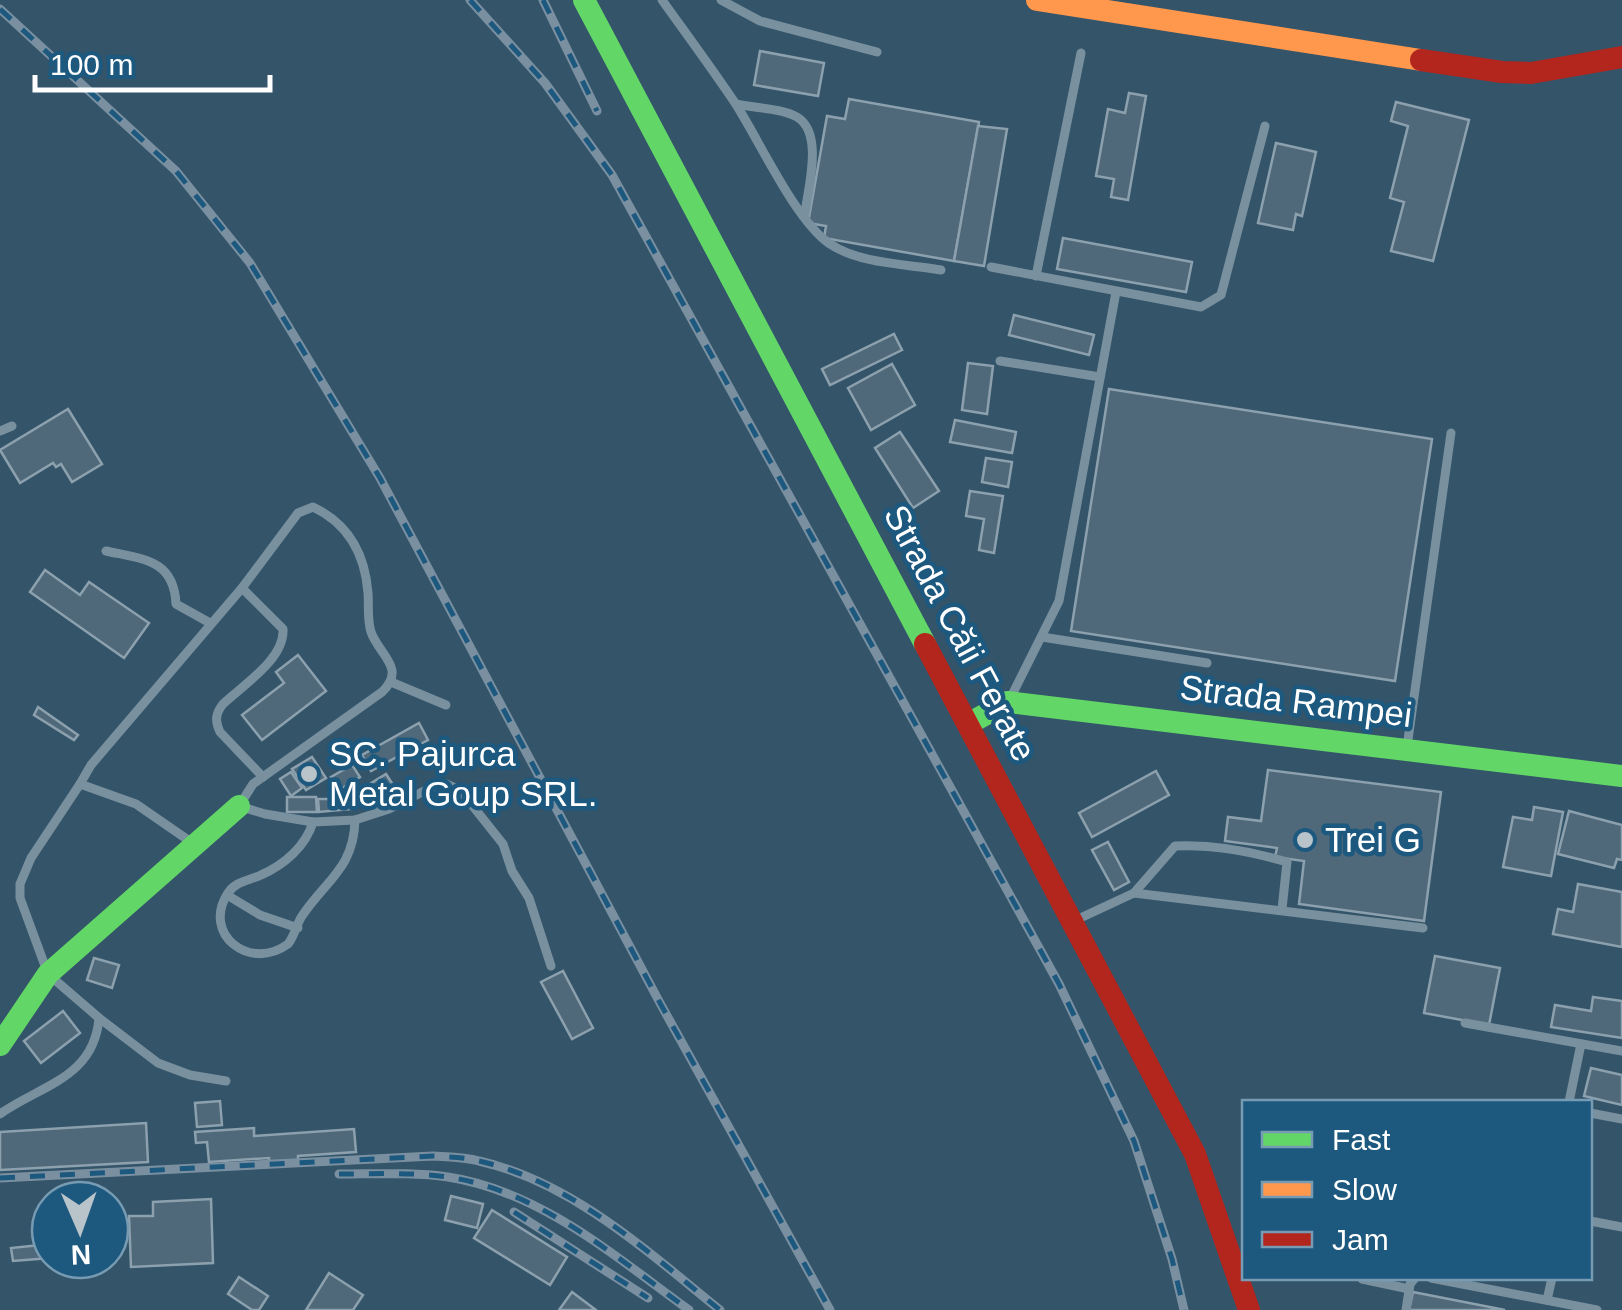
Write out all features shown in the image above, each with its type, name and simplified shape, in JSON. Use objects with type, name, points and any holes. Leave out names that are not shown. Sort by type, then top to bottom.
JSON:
[{"type":"street","name":"Strada Căii Ferate","points":[[584,0],[1195,1154],[1250,1310]]},
{"type":"street","points":[[1037,0],[1502,72],[1531,73],[1622,57]]},
{"type":"street","points":[[968,724],[1008,702]]},
{"type":"street","name":"Strada Rampei","points":[[1008,702],[1622,776]]},
{"type":"street","points":[[0,1045],[48,974],[239,806]]},
{"type":"lane","points":[[662,0],[736,104],[792,200],[805,214]]},
{"type":"lane","points":[[721,0],[760,21],[878,52]]},
{"type":"lane","points":[[1036,276],[1081,53]]},
{"type":"lane","points":[[736,104],[797,116],[810,130],[812,148],[805,214],[807,223],[823,238],[847,252],[941,270]]},
{"type":"lane","points":[[991,267],[1201,306],[1221,296],[1264,126]]},
{"type":"lane","points":[[1008,702],[1059,601],[1116,292]]},
{"type":"lane","points":[[1000,361],[1100,377]]},
{"type":"lane","points":[[0,431],[12,426]]},
{"type":"lane","points":[[1407,750],[1451,432]]},
{"type":"lane","points":[[226,1081],[158,1063],[48,974],[24,914],[20,884],[90,764],[242,588],[298,514],[313,506],[339,521],[360,555],[372,636],[391,662],[391,682],[253,784],[239,806],[313,822],[354,820],[390,809],[432,786],[446,784],[460,790],[503,844],[512,872],[530,898],[551,966]]},
{"type":"lane","points":[[106,551],[157,563],[172,582],[176,604],[210,623]]},
{"type":"lane","points":[[242,588],[283,630],[284,640],[276,654],[217,710],[216,724],[263,777]]},
{"type":"lane","points":[[1042,637],[1207,663]]},
{"type":"lane","points":[[391,682],[446,704]]},
{"type":"lane","points":[[80,784],[136,804],[193,844]]},
{"type":"lane","points":[[313,822],[302,845],[288,857],[240,882],[227,895],[221,922],[229,940],[243,952],[271,954],[288,944],[300,919],[341,869],[350,852],[354,820]]},
{"type":"lane","points":[[1074,921],[1134,892],[1175,846],[1242,850],[1287,862],[1282,909]]},
{"type":"lane","points":[[1134,892],[1423,928]]},
{"type":"lane","points":[[227,895],[270,920],[298,928]]},
{"type":"lane","points":[[0,1114],[76,1071],[98,1029],[98,1018]]},
{"type":"lane","points":[[1464,1023],[1622,1051]]},
{"type":"lane","points":[[1569,1100],[1581,1044]]},
{"type":"lane","points":[[1592,1113],[1622,1120]]},
{"type":"lane","points":[[1592,1222],[1622,1227]]},
{"type":"lane","points":[[1367,1280],[1409,1289]]},
{"type":"lane","points":[[1406,1310],[1414,1280]]},
{"type":"lane","points":[[1442,1280],[1598,1310]]},
{"type":"lane","points":[[1547,1300],[1552,1280]]},
{"type":"building","points":[[760,51],[824,63],[818,96],[754,85]]},
{"type":"building","points":[[1129,93],[1146,96],[1128,200],[1111,197],[1114,179],[1096,176],[1108,109],[1125,113]]},
{"type":"building","points":[[849,99],[979,122],[954,261],[824,238],[826,226],[808,223],[827,116],[845,119]]},
{"type":"building","points":[[1396,102],[1469,120],[1433,261],[1391,251],[1404,202],[1390,198],[1408,126],[1391,121]]},
{"type":"building","points":[[978,126],[1007,129],[984,266],[954,261]]},
{"type":"building","points":[[1276,143],[1316,152],[1302,216],[1296,214],[1293,230],[1258,223]]},
{"type":"building","points":[[1063,238],[1192,262],[1186,292],[1057,269]]},
{"type":"building","points":[[1014,315],[1094,335],[1089,355],[1009,335]]},
{"type":"building","points":[[894,334],[902,350],[830,385],[822,369]]},
{"type":"building","points":[[968,363],[993,366],[987,414],[962,410]]},
{"type":"building","points":[[892,364],[915,405],[871,430],[848,388]]},
{"type":"building","points":[[1109,389],[1432,439],[1395,681],[1071,631]]},
{"type":"building","points":[[68,409],[102,464],[72,482],[61,464],[56,467],[53,463],[20,483],[0,450]]},
{"type":"building","points":[[955,420],[1016,432],[1012,453],[950,442]]},
{"type":"building","points":[[900,432],[939,491],[913,508],[875,448]]},
{"type":"building","points":[[986,458],[1012,462],[1008,487],[982,482]]},
{"type":"building","points":[[970,491],[1003,496],[994,553],[979,550],[984,519],[966,516]]},
{"type":"building","points":[[45,570],[80,595],[89,582],[149,623],[124,658],[30,592]]},
{"type":"building","points":[[298,655],[326,691],[262,740],[242,715],[284,683],[276,672]]},
{"type":"building","points":[[38,707],[78,735],[74,740],[34,715]]},
{"type":"building","points":[[419,723],[428,740],[371,771],[362,755]]},
{"type":"building","name":"SC. Pajurca Metal Goup SRL.","points":[[312,757],[326,778],[306,790],[292,769]]},
{"type":"building","points":[[352,765],[360,777],[339,790],[331,777]]},
{"type":"building","points":[[1268,770],[1441,792],[1424,921],[1299,904],[1304,861],[1275,857],[1277,848],[1225,841],[1228,817],[1261,821]]},
{"type":"building","points":[[1156,771],[1169,795],[1092,837],[1079,813]]},
{"type":"building","points":[[291,772],[302,788],[291,796],[280,779]]},
{"type":"building","points":[[386,774],[399,794],[375,808],[369,800],[351,809],[319,812],[318,799],[345,799]]},
{"type":"building","points":[[287,797],[316,797],[317,812],[287,812]]},
{"type":"building","points":[[1534,807],[1563,812],[1551,876],[1503,867],[1513,817],[1532,820]]},
{"type":"building","points":[[1569,811],[1622,825],[1622,860],[1617,859],[1614,868],[1558,854]]},
{"type":"building","points":[[1108,842],[1129,882],[1114,890],[1092,850]]},
{"type":"building","points":[[1578,884],[1622,892],[1622,947],[1553,934],[1558,909],[1573,912]]},
{"type":"building","points":[[1435,956],[1500,968],[1489,1025],[1424,1013]]},
{"type":"building","points":[[94,958],[119,965],[112,988],[87,980]]},
{"type":"building","points":[[563,971],[593,1028],[572,1039],[541,982]]},
{"type":"building","points":[[1593,997],[1622,1001],[1622,1038],[1551,1027],[1555,1005],[1591,1011]]},
{"type":"building","points":[[63,1011],[80,1033],[41,1063],[24,1041]]},
{"type":"building","points":[[1591,1068],[1622,1075],[1622,1105],[1584,1096]]},
{"type":"building","points":[[220,1101],[222,1125],[197,1127],[195,1103]]},
{"type":"building","points":[[146,1123],[148,1162],[0,1170],[0,1132]]},
{"type":"building","points":[[254,1128],[254,1136],[354,1129],[356,1152],[298,1156],[298,1161],[269,1162],[269,1158],[209,1162],[207,1142],[196,1143],[195,1132]]},
{"type":"building","points":[[451,1196],[483,1204],[477,1228],[445,1220]]},
{"type":"building","points":[[211,1199],[213,1263],[131,1267],[130,1216],[153,1216],[153,1202]]},
{"type":"building","points":[[492,1210],[567,1257],[550,1285],[474,1238]]},
{"type":"building","points":[[30,1246],[30,1260],[13,1261],[11,1248]]},
{"type":"building","points":[[329,1273],[363,1295],[353,1310],[306,1310]]},
{"type":"building","points":[[239,1277],[268,1296],[259,1310],[252,1310],[228,1294]]},
{"type":"building","points":[[572,1292],[596,1310],[559,1310]]},
{"type":"building","points":[[1413,1292],[1505,1310],[1409,1310]]},
{"type":"railway","points":[[470,0],[545,83],[612,175],[1059,984],[1134,1141],[1184,1310]]},
{"type":"railway","points":[[543,0],[597,111]]},
{"type":"railway","points":[[0,9],[176,171],[250,263],[380,478],[660,1003],[830,1310]]},
{"type":"railway","points":[[0,1178],[433,1156],[473,1160],[513,1171],[577,1202],[637,1243],[720,1310]]},
{"type":"railway","points":[[339,1174],[448,1177],[514,1196],[576,1229],[689,1310]]},
{"type":"railway","points":[[514,1212],[648,1298]]},
{"type":"traffic: fast","points":[[584,0],[925,644]]},
{"type":"traffic: fast","points":[[968,724],[1008,702],[1622,776]]},
{"type":"traffic: fast","points":[[0,1045],[48,974],[239,806]]},
{"type":"traffic: slow","points":[[1037,0],[1421,60]]},
{"type":"traffic: jam","points":[[1421,60],[1531,73],[1622,57]]},
{"type":"traffic: jam","points":[[925,644],[1195,1154],[1249,1310]]},
{"type":"place","name":"SC. Pajurca Metal Goup SRL.","points":[[309,774]]},
{"type":"place","name":"Trei G","points":[[1305,840]]}]
